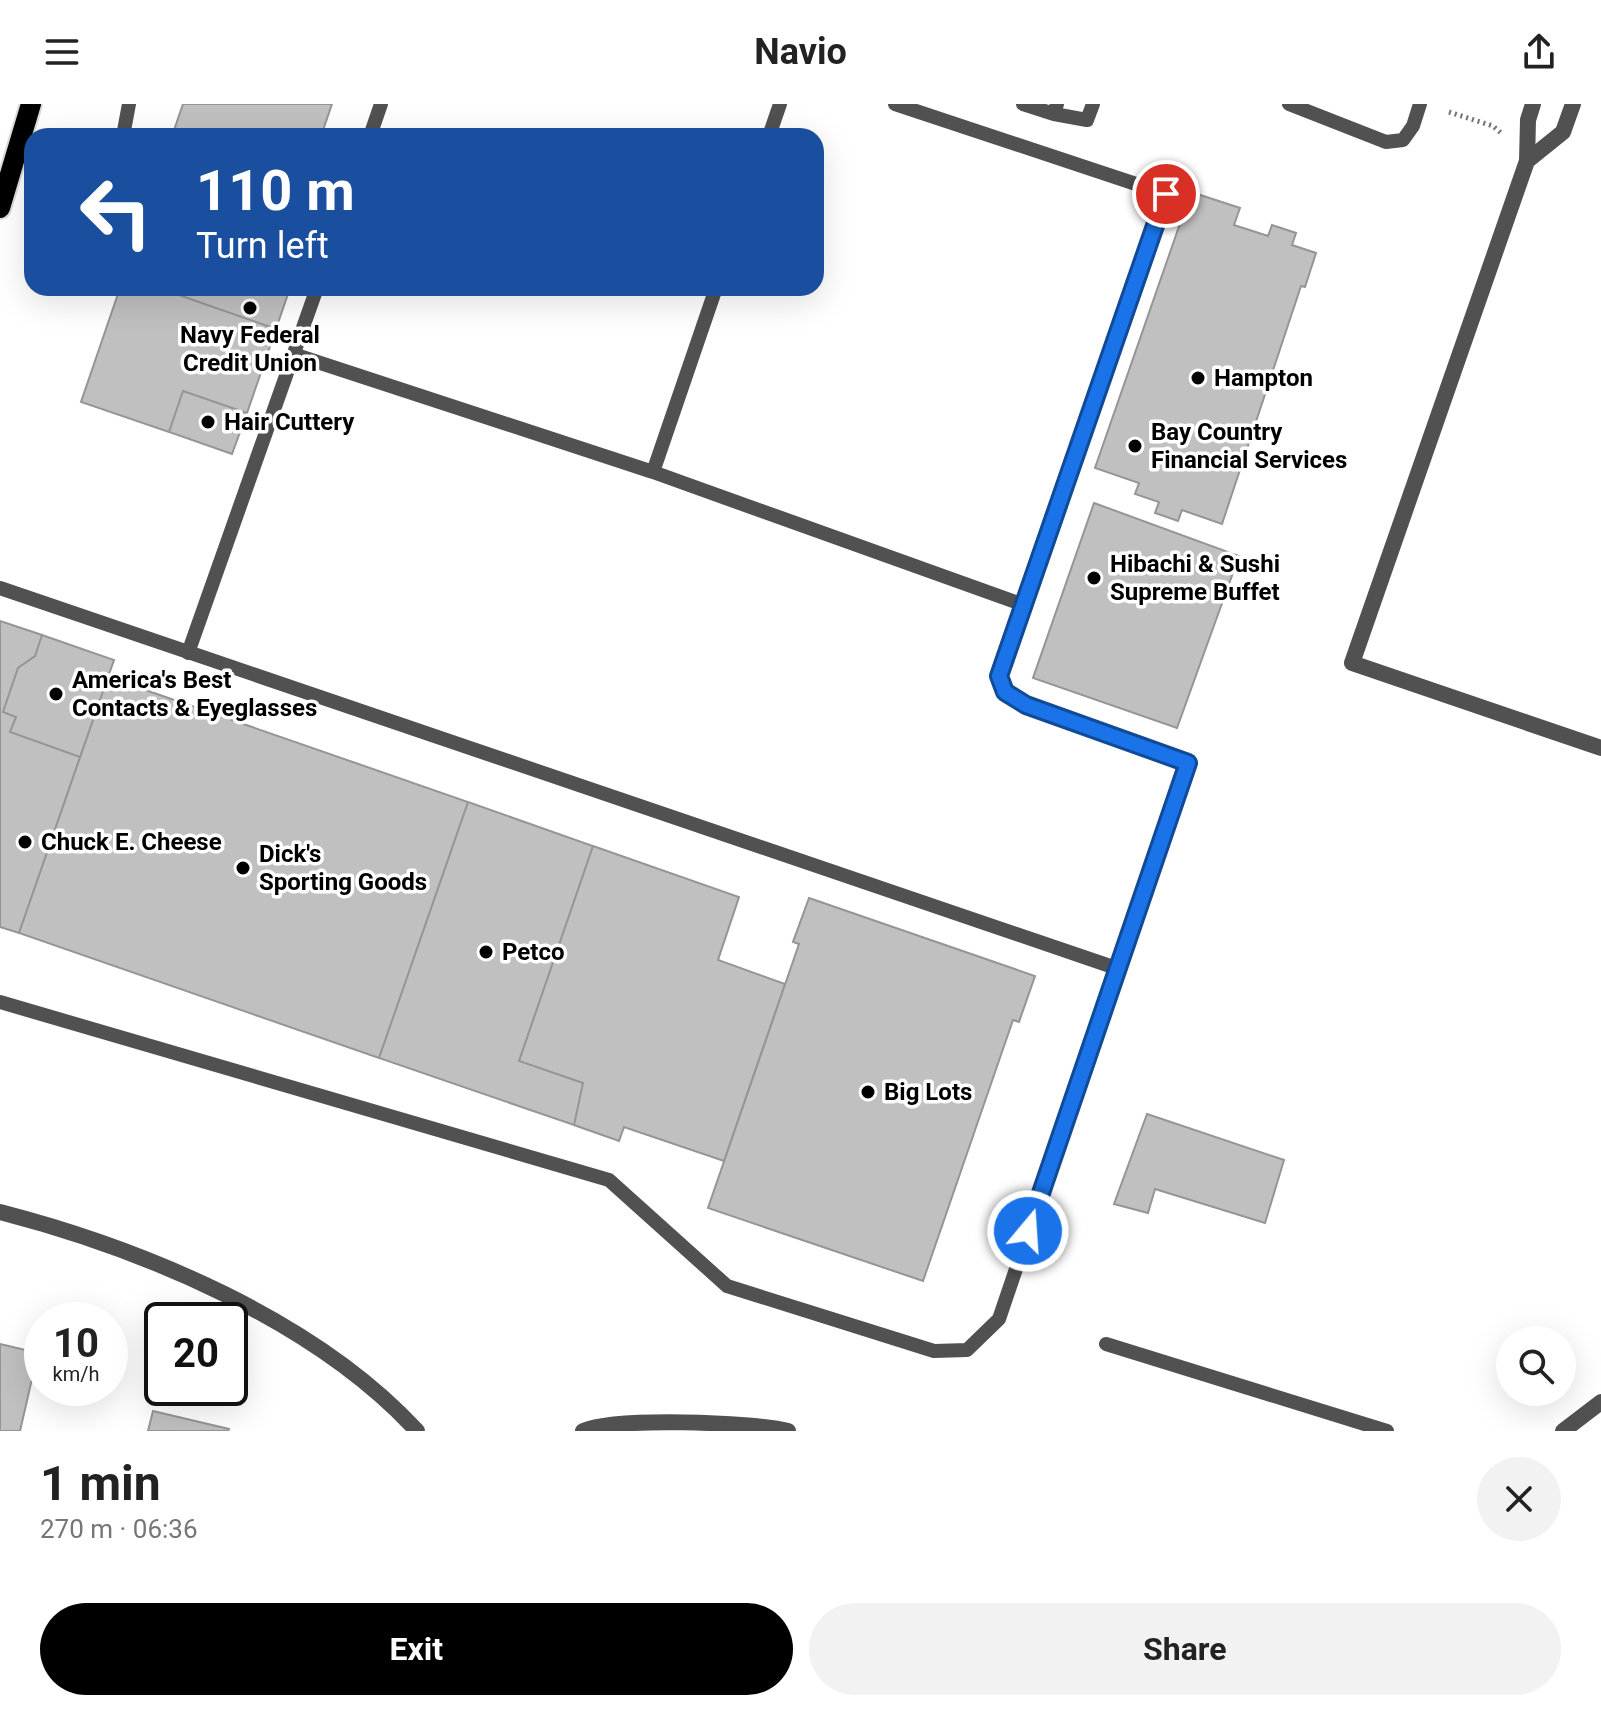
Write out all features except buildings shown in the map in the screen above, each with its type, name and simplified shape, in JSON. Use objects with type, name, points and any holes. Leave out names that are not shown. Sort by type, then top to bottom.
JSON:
[{"type":"main road","points":[[28,128],[31,104]]},
{"type":"main road","points":[[0,208],[24,144]]},
{"type":"street","points":[[1533,104],[1528,120],[1527,161],[1352,663],[1601,748]]},
{"type":"street","points":[[1527,161],[1563,132],[1573,104]]},
{"type":"street","points":[[0,1212],[131,1251],[216,1290],[350,1371],[417,1431]]},
{"type":"street","points":[[1563,1431],[1601,1402]]},
{"type":"street","points":[[583,1431],[631,1423],[762,1425],[788,1431]]},
{"type":"street","points":[[666,1431],[682,1424]]},
{"type":"lane","points":[[124,128],[129,104]]},
{"type":"lane","points":[[373,128],[381,104]]},
{"type":"lane","points":[[772,128],[780,104]]},
{"type":"lane","points":[[0,1002],[609,1180],[727,1286],[934,1351],[967,1350],[999,1319],[1188,763],[1026,705],[1005,692],[999,676],[1021,604],[1166,194],[895,104]]},
{"type":"lane","points":[[1023,104],[1055,109],[1087,120],[1093,104]]},
{"type":"lane","points":[[1289,104],[1386,142],[1403,140],[1413,126],[1420,104]]},
{"type":"lane","points":[[188,653],[314,296]]},
{"type":"lane","points":[[653,472],[713,296]]},
{"type":"lane","points":[[293,354],[653,472],[1021,604]]},
{"type":"lane","points":[[0,588],[1116,968]]},
{"type":"lane","points":[[1106,1344],[1387,1431]]},
{"type":"path","points":[[1449,112],[1493,126],[1501,133]]},
{"type":"place","name":"Navy Federal Credit Union","points":[[250,308]]},
{"type":"place","name":"Hampton","points":[[1198,378]]},
{"type":"place","name":"Hair Cuttery","points":[[208,422]]},
{"type":"place","name":"Bay Country Financial Services","points":[[1135,446]]},
{"type":"place","name":"Hibachi & Sushi Supreme Buffet","points":[[1094,578]]},
{"type":"place","name":"America's Best Contacts & Eyeglasses","points":[[56,694]]},
{"type":"place","name":"Chuck E. Cheese","points":[[25,842]]},
{"type":"place","name":"Dick's Sporting Goods","points":[[243,868]]},
{"type":"place","name":"Petco","points":[[486,952]]},
{"type":"place","name":"Big Lots","points":[[868,1092]]},
{"type":"route","points":[[1028,1231],[1188,763],[1026,705],[1005,692],[999,676],[1021,604],[1166,194]]}]
